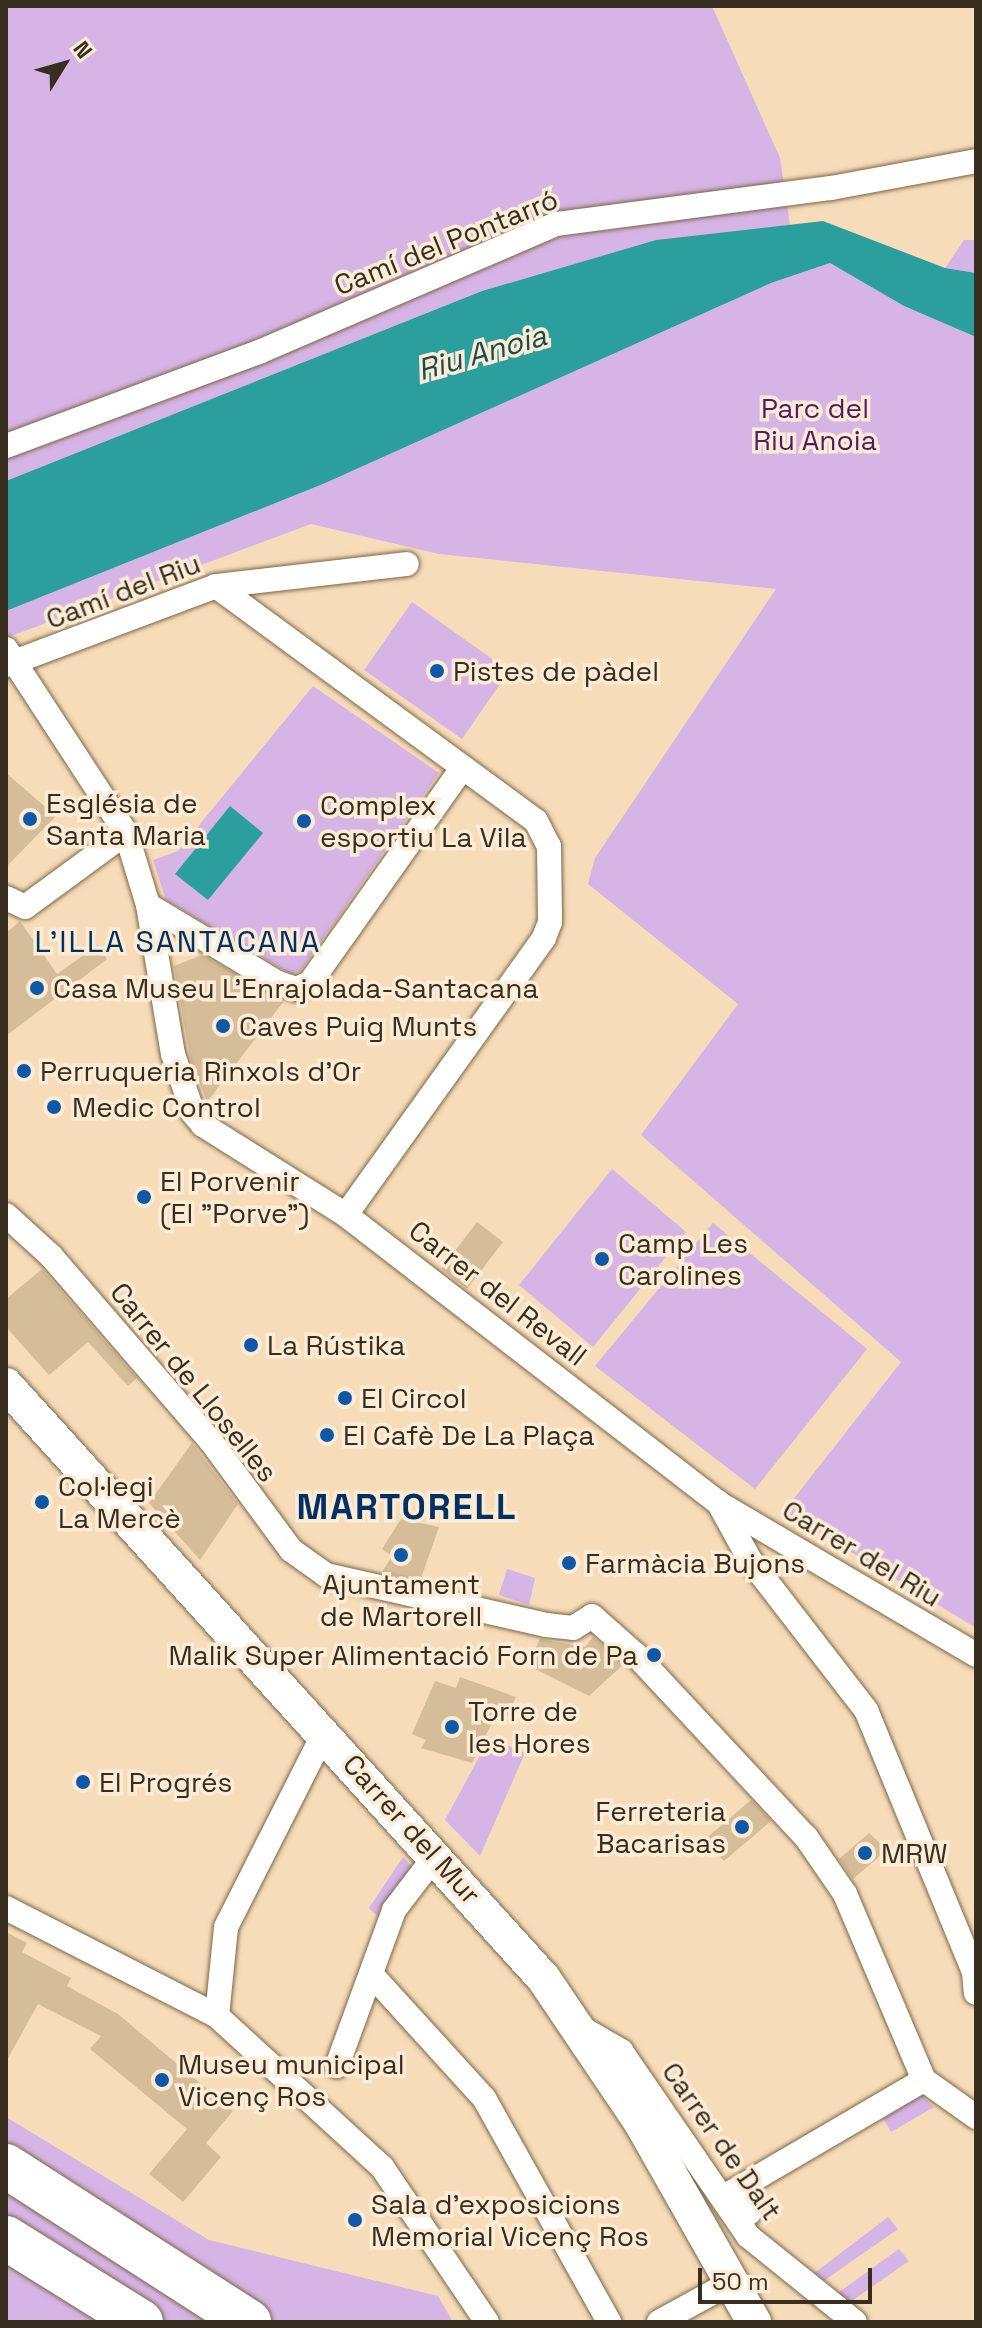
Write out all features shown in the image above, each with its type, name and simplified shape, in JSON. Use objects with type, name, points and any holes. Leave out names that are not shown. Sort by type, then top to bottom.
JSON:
[{"type":"highway","points":[[6,2166],[249,2322]]},
{"type":"highway","points":[[6,2238],[141,2322]]},
{"type":"main road","name":"Carrer del Mur","points":[[6,1385],[436,1855],[579,2027],[754,2322]]},
{"type":"street","name":"Camí del Pontarró","points":[[6,446],[259,352],[556,224],[831,188],[976,161]]},
{"type":"street","name":"Camí del Riu","points":[[9,659],[216,586],[407,564]]},
{"type":"street","points":[[216,586],[536,821],[549,846],[551,888],[544,938],[346,1215]]},
{"type":"street","name":"Carrer del Revall","points":[[9,659],[126,833],[148,905],[173,1054],[193,1113],[346,1215],[718,1502],[750,1560],[866,1710],[974,1972],[976,1993]]},
{"type":"street","points":[[148,905],[278,983],[296,989],[310,983],[462,768]]},
{"type":"street","points":[[13,903],[126,833]]},
{"type":"street","name":"Carrer de Lloselles","points":[[6,1215],[51,1256],[210,1440],[291,1550],[340,1579],[573,1628],[592,1616],[636,1655],[806,1837],[845,1894],[924,2080]]},
{"type":"street","name":"Carrer del Riu","points":[[718,1502],[976,1655]]},
{"type":"street","points":[[217,2016],[226,1927],[324,1733]]},
{"type":"street","points":[[337,2066],[394,1910],[436,1855]]},
{"type":"street","points":[[6,1908],[217,2016],[382,2167],[487,2322]]},
{"type":"street","points":[[371,1974],[484,2098],[609,2322]]},
{"type":"street","name":"Carrer de Dalt","points":[[579,2027],[621,2051],[748,2236],[855,2322]]},
{"type":"street","points":[[806,2282],[732,2192],[924,2080],[976,2117]]},
{"type":"street","points":[[949,2100],[976,2095]]},
{"type":"street","points":[[659,2322],[732,2282]]},
{"type":"green space","points":[[6,6],[712,6],[780,158],[790,225],[656,240],[482,291],[6,481]]},
{"type":"green space","points":[[964,240],[976,240],[976,273],[945,268]]},
{"type":"green space","name":"Parc del Riu Anoia","points":[[830,263],[904,306],[976,337],[976,1628],[784,1511],[901,1362],[641,1135],[738,1004],[588,884],[595,858],[776,589],[439,554],[311,524],[6,638],[6,611],[323,484],[771,283]]},
{"type":"green space","name":"Complex esportiu La Vila","points":[[412,602],[509,671],[462,739],[364,670]]},
{"type":"green space","name":"Complex esportiu La Vila","points":[[313,686],[439,773],[301,970],[291,974],[166,900],[153,860],[178,851]]},
{"type":"green space","name":"Camp Les Carolines","points":[[612,1169],[686,1232],[593,1347],[519,1285]]},
{"type":"green space","points":[[713,1223],[867,1349],[755,1489],[595,1366]]},
{"type":"green space","points":[[507,1569],[535,1578],[529,1605],[499,1595]]},
{"type":"green space","points":[[490,1737],[525,1753],[480,1856],[445,1820]]},
{"type":"green space","points":[[403,1857],[416,1871],[380,1919],[369,1908]]},
{"type":"green space","points":[[920,2094],[934,2107],[891,2132],[880,2113]]},
{"type":"green space","points":[[6,2117],[209,2240],[438,2296],[453,2322],[6,2322]]},
{"type":"green space","points":[[888,2217],[898,2229],[822,2282],[813,2274]]},
{"type":"green space","points":[[899,2249],[909,2261],[846,2305],[835,2295]]},
{"type":"water","name":"Riu Anoia","points":[[823,221],[945,268],[976,273],[976,337],[904,306],[830,263],[771,283],[323,484],[6,611],[6,481],[482,291],[656,240]]},
{"type":"water","points":[[230,806],[263,833],[208,900],[175,874]]},
{"type":"building","name":"Església de Santa Maria","points":[[6,773],[56,816],[6,867]]},
{"type":"building","name":"Casa Museu L'Enrajolada-Santacana","points":[[20,921],[57,974],[98,945],[107,959],[6,1036],[6,933]]},
{"type":"building","name":"Caves Puig Munts","points":[[202,955],[284,1001],[207,1102],[190,1057],[174,966]]},
{"type":"building","points":[[477,1222],[503,1242],[467,1289],[441,1269]]},
{"type":"building","points":[[42,1269],[137,1378],[128,1386],[88,1342],[49,1375],[6,1327],[6,1299]]},
{"type":"building","name":"Col·legi La Mercè","points":[[192,1443],[238,1504],[200,1560],[149,1503]]},
{"type":"building","name":"Ajuntament de Martorell","points":[[401,1519],[439,1527],[420,1581],[382,1572],[392,1556],[382,1549]]},
{"type":"building","points":[[593,1637],[624,1664],[589,1696],[527,1665],[540,1639],[585,1647]]},
{"type":"building","name":"Torre de les Hores","points":[[460,1677],[516,1697],[505,1720],[496,1715],[472,1763],[421,1748],[426,1740],[412,1734],[435,1681],[456,1688]]},
{"type":"building","name":"Ferreteria Bacarisas","points":[[751,1800],[771,1821],[724,1861],[703,1841]]},
{"type":"building","name":"MRW","points":[[869,1833],[887,1850],[853,1879],[839,1859]]},
{"type":"building","name":"Museu municipal Vicenç Ros","points":[[6,1932],[27,1943],[22,1952],[71,1978],[67,1986],[118,2014],[233,2111],[206,2143],[221,2157],[183,2202],[149,2174],[187,2129],[90,2049],[101,2036],[38,2004],[6,2062]]},
{"type":"place","name":"Pistes de pàdel","points":[[437,671]]},
{"type":"place","name":"Església de Santa Maria","points":[[30,819]]},
{"type":"place","name":"Complex esportiu La Vila","points":[[304,821]]},
{"type":"place","name":"Casa Museu L'Enrajolada-Santacana","points":[[37,988]]},
{"type":"place","name":"Caves Puig Munts","points":[[223,1026]]},
{"type":"place","name":"Perruqueria Rinxols d'Or","points":[[24,1071]]},
{"type":"place","name":"Medic Control","points":[[54,1107]]},
{"type":"place","name":"El Porvenir (El \"Porve\")","points":[[144,1197]]},
{"type":"place","name":"Camp Les Carolines","points":[[602,1259]]},
{"type":"place","name":"La Rústika","points":[[251,1345]]},
{"type":"place","name":"El Circol","points":[[345,1398]]},
{"type":"place","name":"El Cafè De La Plaça","points":[[327,1435]]},
{"type":"place","name":"Col·legi La Mercè","points":[[42,1502]]},
{"type":"place","name":"Ajuntament de Martorell","points":[[401,1555]]},
{"type":"place","name":"Farmàcia Bujons","points":[[569,1563]]},
{"type":"place","name":"Malik Super Alimentació Forn de Pa","points":[[654,1655]]},
{"type":"place","name":"Torre de les Hores","points":[[452,1727]]},
{"type":"place","name":"El Progrés","points":[[83,1782]]},
{"type":"place","name":"Ferreteria Bacarisas","points":[[742,1827]]},
{"type":"place","name":"MRW","points":[[865,1853]]},
{"type":"place","name":"Museu municipal Vicenç Ros","points":[[162,2080]]},
{"type":"place","name":"Sala d'exposicions Memorial Vicenç Ros","points":[[355,2220]]},
{"type":"district","name":"L'ILLA SANTACANA","points":[[178,942]]},
{"type":"district","name":"MARTORELL","points":[[407,1508]]}]
